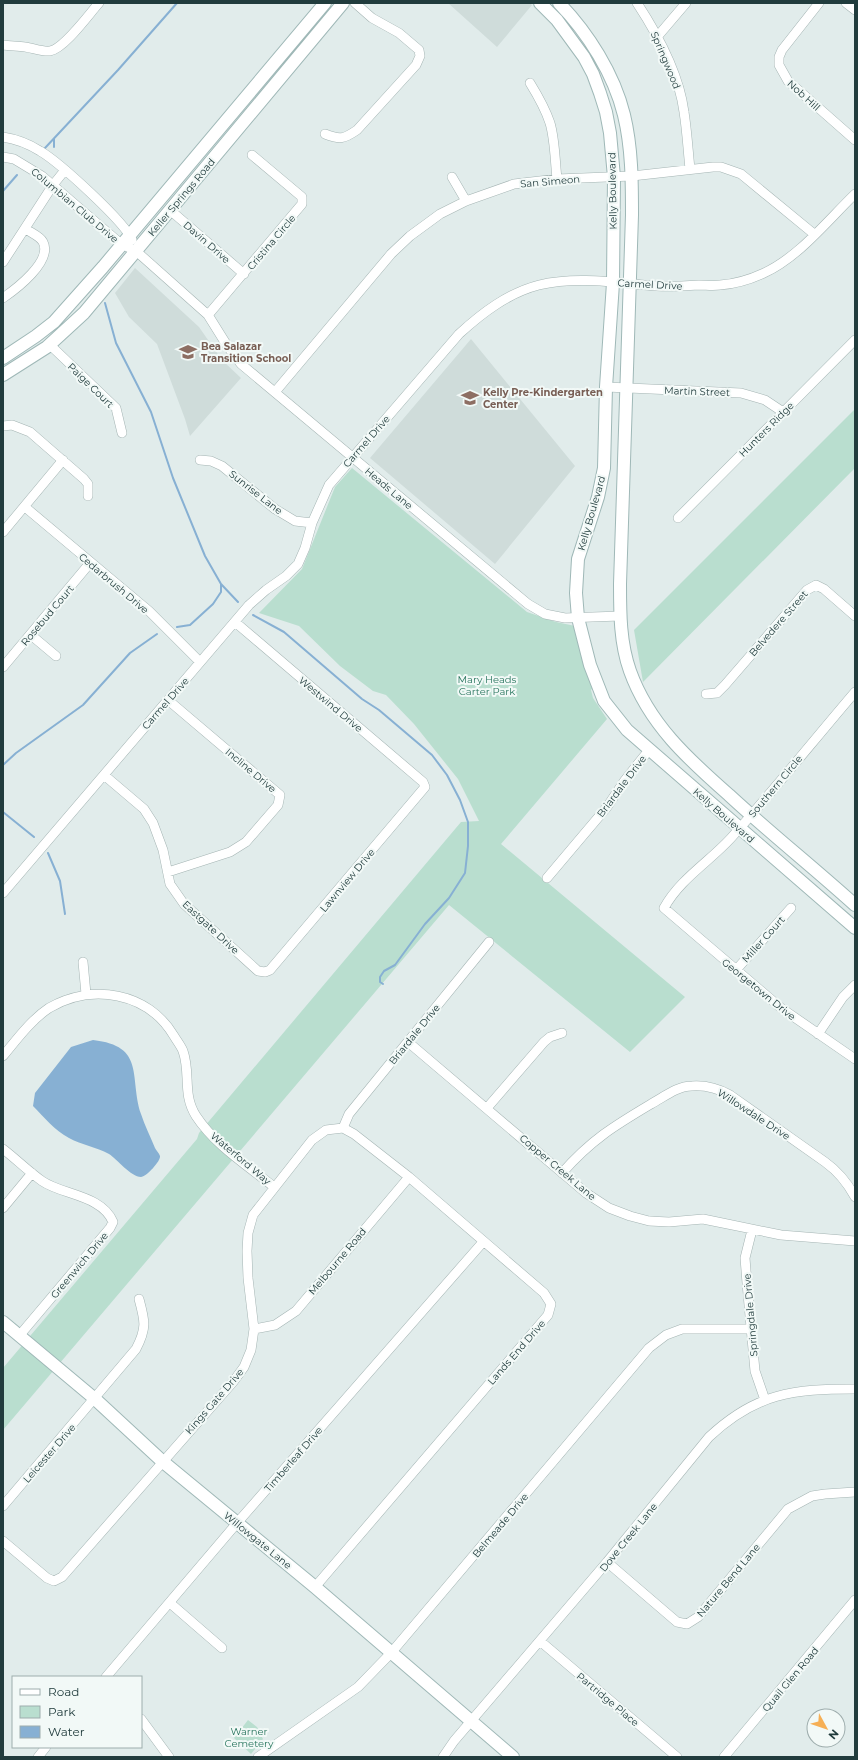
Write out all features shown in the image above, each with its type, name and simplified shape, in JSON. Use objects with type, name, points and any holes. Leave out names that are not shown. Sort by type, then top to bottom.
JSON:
[{"type":"main road","name":"Keller Springs Road","points":[[3,358],[54,322],[325,3]]},
{"type":"main road","name":"Keller Springs Road","points":[[3,375],[49,344],[84,313],[343,3]]},
{"type":"main road","name":"Kelly Boulevard","points":[[540,3],[573,41],[593,74],[606,112],[614,177],[613,283],[606,387],[604,468],[598,497],[578,559],[576,593],[578,618],[590,665],[604,701],[627,730],[812,892],[840,913],[855,928]]},
{"type":"main road","name":"Kelly Boulevard","points":[[559,3],[590,40],[616,91],[624,115],[632,176],[627,388],[621,531],[620,616],[624,648],[630,670],[640,694],[649,710],[661,729],[678,749],[751,815],[855,905]]},
{"type":"main road","points":[[233,113],[243,122]]},
{"type":"main road","name":"Willowgate Lane","points":[[3,1322],[95,1399],[162,1461],[315,1586],[513,1757]]},
{"type":"street","points":[[3,45],[46,51],[56,48],[64,43],[98,3]]},
{"type":"street","points":[[325,134],[337,139],[347,137],[357,130],[416,65],[420,56],[420,50],[413,44],[399,33],[372,18],[355,3]]},
{"type":"street","name":"Springwood","points":[[637,3],[657,37],[678,86],[684,111],[690,169]]},
{"type":"street","points":[[657,37],[686,3]]},
{"type":"street","name":"Nob Hill","points":[[819,3],[782,50],[779,57],[779,65],[788,82],[855,140]]},
{"type":"street","points":[[846,3],[855,10]]},
{"type":"street","points":[[530,83],[544,107],[550,124],[557,179]]},
{"type":"street","name":"Columbian Club Drive","points":[[3,137],[23,142],[40,150],[65,170],[114,216],[129,234],[136,251]]},
{"type":"street","name":"Cristina Circle","points":[[208,315],[302,204],[302,197],[252,155]]},
{"type":"street","name":"Columbian Club Drive","points":[[3,158],[14,159],[26,165],[53,185],[121,244],[136,251]]},
{"type":"street","name":"San Simeon","points":[[275,392],[390,254],[410,236],[440,214],[466,201],[514,184],[557,179],[632,176],[721,167],[741,174],[814,234]]},
{"type":"street","points":[[3,262],[26,229],[53,185],[65,170]]},
{"type":"street","points":[[452,177],[466,201]]},
{"type":"street","name":"Carmel Drive","points":[[3,892],[234,622],[266,590],[286,576],[298,564],[305,548],[312,523],[329,484],[459,334],[478,316],[516,293],[539,285],[564,282],[682,286],[721,285],[738,282],[764,273],[795,253],[855,194]]},
{"type":"street","name":"Davin Drive","points":[[170,210],[244,274]]},
{"type":"street","points":[[3,298],[31,274],[40,264],[44,256],[44,243],[26,229]]},
{"type":"street","name":"Heads Lane","points":[[136,251],[208,315],[228,347],[241,364],[528,604],[545,614],[565,618],[620,616]]},
{"type":"street","name":"Hunters Ridge","points":[[678,518],[855,340]]},
{"type":"street","name":"Paige Court","points":[[49,344],[116,408],[122,433]]},
{"type":"street","name":"Martin Street","points":[[606,387],[741,393],[765,400],[782,412]]},
{"type":"street","points":[[3,426],[12,425],[30,432],[88,484],[88,496]]},
{"type":"street","points":[[3,532],[63,460]]},
{"type":"street","name":"Sunrise Lane","points":[[200,460],[211,461],[222,466],[275,509],[295,521],[312,523]]},
{"type":"street","name":"Cedarbrush Drive","points":[[25,507],[149,611],[200,662]]},
{"type":"street","name":"Rosebud Court","points":[[3,667],[90,563]]},
{"type":"street","name":"Belvedere Street","points":[[706,694],[717,693],[807,590],[816,585],[824,589],[855,616]]},
{"type":"street","name":"Westwind Drive","points":[[234,622],[423,782],[425,787]]},
{"type":"street","points":[[31,635],[56,656]]},
{"type":"street","name":"Southern Circle","points":[[669,913],[664,908],[671,896],[688,876],[714,855],[751,815],[855,692]]},
{"type":"street","name":"Incline Drive","points":[[168,700],[280,795],[278,805],[246,842],[230,852],[168,872]]},
{"type":"street","name":"Briardale Drive","points":[[547,878],[607,807],[625,780],[649,750]]},
{"type":"street","name":"Eastgate Drive","points":[[104,775],[144,809],[158,835],[170,884],[184,904],[258,971],[265,972]]},
{"type":"street","name":"Lawnview Drive","points":[[265,972],[270,970],[425,787]]},
{"type":"street","name":"Miller Court","points":[[736,970],[791,908]]},
{"type":"street","name":"Georgetown Drive","points":[[669,913],[780,1008],[855,1059]]},
{"type":"street","name":"Briardale Drive","points":[[343,1128],[349,1114],[489,942]]},
{"type":"street","points":[[83,962],[86,994]]},
{"type":"street","points":[[818,1034],[843,997],[855,985]]},
{"type":"street","name":"Waterford Way","points":[[3,1056],[37,1017],[51,1008],[86,994],[110,994],[127,997],[161,1018],[170,1028],[183,1051],[188,1072],[187,1098],[196,1115],[214,1137],[274,1187]]},
{"type":"street","points":[[487,1108],[550,1036],[562,1033]]},
{"type":"street","name":"Copper Creek Lane","points":[[408,1042],[562,1173],[599,1202],[630,1216],[649,1221],[669,1222],[703,1219],[782,1235],[855,1241]]},
{"type":"street","name":"Willowdale Drive","points":[[562,1173],[589,1145],[608,1130],[672,1092],[691,1086],[702,1086],[715,1088],[730,1096],[826,1162],[838,1171],[849,1185],[855,1196]]},
{"type":"street","name":"Kings Gate Drive","points":[[3,1540],[47,1578],[54,1581],[62,1577],[162,1461],[233,1382],[244,1367],[251,1350],[254,1329],[248,1278],[248,1233],[253,1216],[312,1140],[326,1130],[343,1128]]},
{"type":"street","name":"Lands End Drive","points":[[315,1586],[548,1315],[551,1304],[544,1293],[482,1242],[409,1177],[354,1134],[343,1128]]},
{"type":"street","name":"Greenwich Drive","points":[[3,1149],[32,1173],[52,1186],[91,1201],[110,1217],[112,1222],[110,1228],[19,1336]]},
{"type":"street","points":[[3,1208],[32,1173]]},
{"type":"street","name":"Melbourne Road","points":[[254,1329],[275,1325],[296,1310],[409,1177]]},
{"type":"street","name":"Springdale Drive","points":[[752,1230],[745,1258],[755,1371],[764,1400]]},
{"type":"street","name":"Timberleaf Drive","points":[[107,1676],[237,1523],[482,1242]]},
{"type":"street","name":"Leicester Drive","points":[[3,1506],[136,1349],[142,1337],[145,1320],[139,1299]]},
{"type":"street","name":"Belmeade Drive","points":[[258,1757],[358,1687],[391,1653],[649,1348],[666,1335],[682,1329],[751,1329]]},
{"type":"street","name":"Dove Creek Lane","points":[[443,1757],[471,1721],[607,1562],[709,1437],[725,1422],[745,1408],[764,1400],[798,1391],[855,1389]]},
{"type":"street","name":"Nature Bend Lane","points":[[607,1562],[677,1622],[688,1624],[698,1617],[788,1509],[812,1496],[855,1492]]},
{"type":"street","name":"Quail Glen Road","points":[[724,1757],[855,1600]]},
{"type":"street","points":[[170,1603],[222,1648]]},
{"type":"street","name":"Partridge Place","points":[[540,1641],[677,1757]]},
{"type":"street","points":[[142,1720],[169,1757]]},
{"type":"street","points":[[38,1757],[45,1748]]},
{"type":"shaded area","points":[[448,3],[529,3],[532,5],[497,47]]},
{"type":"shaded area","name":"Bea Salazar Transition School","points":[[135,268],[199,327],[222,360],[241,378],[190,436],[157,344],[129,317],[115,293]]},
{"type":"shaded area","name":"Kelly Pre-Kindergarten Center","points":[[471,339],[575,466],[495,564],[370,458]]},
{"type":"green space","points":[[855,409],[855,468],[643,682],[634,630]]},
{"type":"green space","name":"Mary Heads Carter Park","points":[[352,468],[527,612],[556,622],[575,626],[595,685],[591,690],[593,698],[607,719],[501,844],[685,997],[630,1052],[449,905],[3,1430],[3,1368],[197,1139],[199,1133],[461,822],[479,821],[458,779],[414,724],[386,695],[373,691],[340,666],[299,626],[259,613],[302,569],[335,487]]},
{"type":"green space","name":"Warner Cemetery","points":[[248,1720],[257,1727],[263,1739],[251,1754],[234,1738]]},
{"type":"water","points":[[93,1040],[110,1043],[121,1049],[128,1056],[132,1065],[141,1114],[155,1148],[160,1156],[156,1165],[141,1177],[133,1174],[109,1154],[64,1135],[50,1124],[33,1106],[35,1093],[71,1047]]},
{"type":"waterway","points":[[45,148],[118,70],[177,3]]},
{"type":"waterway","points":[[54,139],[54,147]]},
{"type":"waterway","points":[[3,191],[17,175]]},
{"type":"waterway","points":[[105,303],[116,343],[151,412],[173,478],[205,556],[221,584],[238,602]]},
{"type":"waterway","points":[[177,627],[190,625],[213,604],[221,592],[221,584]]},
{"type":"waterway","points":[[253,615],[284,632],[362,699],[379,710],[432,755],[447,775],[460,800],[468,822],[468,846],[465,873],[449,898],[425,924],[395,965],[384,971],[380,977],[380,982],[383,984]]},
{"type":"waterway","points":[[3,765],[16,753],[83,705],[130,653],[157,634]]},
{"type":"waterway","points":[[3,812],[34,837]]},
{"type":"waterway","points":[[48,853],[60,881],[65,914]]},
{"type":"place","name":"Bea Salazar Transition School","points":[[188,352]]},
{"type":"place","name":"Kelly Pre-Kindergarten Center","points":[[470,398]]}]
